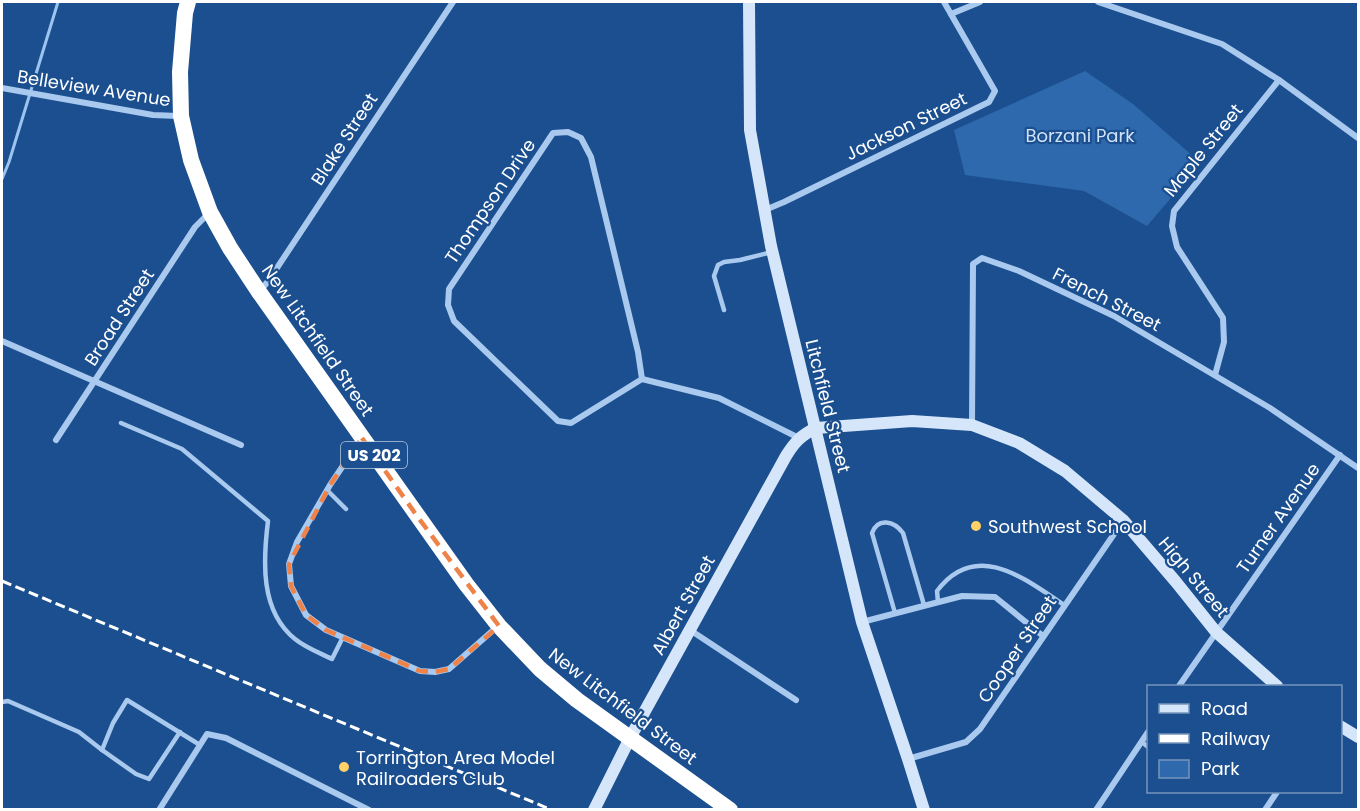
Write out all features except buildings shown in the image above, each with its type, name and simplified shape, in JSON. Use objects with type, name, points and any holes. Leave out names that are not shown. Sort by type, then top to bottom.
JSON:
[{"type":"highway","name":"New Litchfield Street","points":[[188,2],[180,72],[181,116],[191,160],[210,212],[259,292],[466,584],[499,626],[540,669],[577,700],[730,810]]},
{"type":"street","name":"Blake Street","points":[[259,292],[270,280],[453,2]]},
{"type":"street","name":"Litchfield Street","points":[[749,2],[750,130],[772,252],[862,622],[924,810]]},
{"type":"street","name":"Jackson Street","points":[[764,211],[989,102],[995,91],[944,2]]},
{"type":"street","points":[[951,15],[980,2]]},
{"type":"street","points":[[1098,2],[1222,44],[1279,80],[1359,138]]},
{"type":"street","name":"Maple Street","points":[[1215,375],[1224,342],[1223,318],[1177,247],[1172,226],[1174,211],[1279,80]]},
{"type":"street","name":"Belleview Avenue","points":[[2,88],[153,115],[181,116]]},
{"type":"street","name":"Thompson Drive","points":[[568,132],[581,138],[591,157],[638,352],[642,379],[571,423],[558,421],[454,321],[448,305],[449,289],[553,133],[568,132]]},
{"type":"street","name":"Broad Street","points":[[56,440],[195,227],[210,212]]},
{"type":"street","name":"French Street","points":[[972,425],[973,264],[982,258],[1019,271],[1114,316],[1270,408],[1359,468]]},
{"type":"street","points":[[2,341],[241,445]]},
{"type":"street","points":[[642,379],[719,398],[799,438]]},
{"type":"street","name":"High Street","points":[[816,428],[912,421],[972,425],[1019,443],[1065,471],[1123,520],[1216,632],[1275,685]]},
{"type":"street","name":"Albert Street","points":[[594,810],[630,738],[786,456],[799,438],[816,428]]},
{"type":"street","points":[[362,438],[327,490],[297,542],[289,564],[291,586],[306,615],[326,630],[343,638],[420,671],[435,672],[449,669],[499,626]]},
{"type":"street","name":"Turner Avenue","points":[[1180,685],[1340,455]]},
{"type":"street","name":"Cooper Street","points":[[908,759],[966,742],[980,729],[1123,520]]},
{"type":"street","points":[[862,622],[962,596],[995,597],[1043,636]]},
{"type":"street","points":[[690,630],[796,700]]},
{"type":"street","points":[[1342,727],[1359,737]]},
{"type":"street","points":[[159,810],[207,734],[226,738],[369,810]]},
{"type":"street","points":[[1096,810],[1147,735]]},
{"type":"street","points":[[1265,810],[1276,793]]},
{"type":"lane","points":[[724,310],[714,276],[718,265],[772,252]]},
{"type":"lane","points":[[121,423],[182,449],[268,521],[264,570],[268,596],[279,620],[294,639],[333,659],[343,638]]},
{"type":"lane","points":[[327,490],[346,508]]},
{"type":"lane","points":[[895,613],[872,533],[876,526],[882,523],[890,523],[899,527],[903,533],[924,606]]},
{"type":"lane","points":[[938,602],[937,591],[942,584],[956,572],[978,565],[997,568],[1022,577],[1064,605]]},
{"type":"lane","points":[[102,750],[113,723],[127,700],[200,745]]},
{"type":"lane","points":[[2,702],[8,701],[79,732],[136,774],[149,779],[180,732]]},
{"type":"lane","points":[[1142,742],[1147,746]]},
{"type":"highlighted area","points":[[362,438],[417,516],[499,626],[449,669],[435,672],[420,671],[326,630],[306,615],[291,586],[289,564],[330,485]]},
{"type":"green space","name":"Borzani Park","points":[[1085,71],[1133,104],[1201,163],[1147,226],[1084,191],[965,175],[954,130]]},
{"type":"waterway","points":[[2,179],[58,2]]},
{"type":"railway","points":[[2,581],[552,810]]},
{"type":"place","name":"Southwest School","points":[[976,526]]},
{"type":"place","name":"Torrington Area Model Railroaders Club","points":[[344,767]]}]
